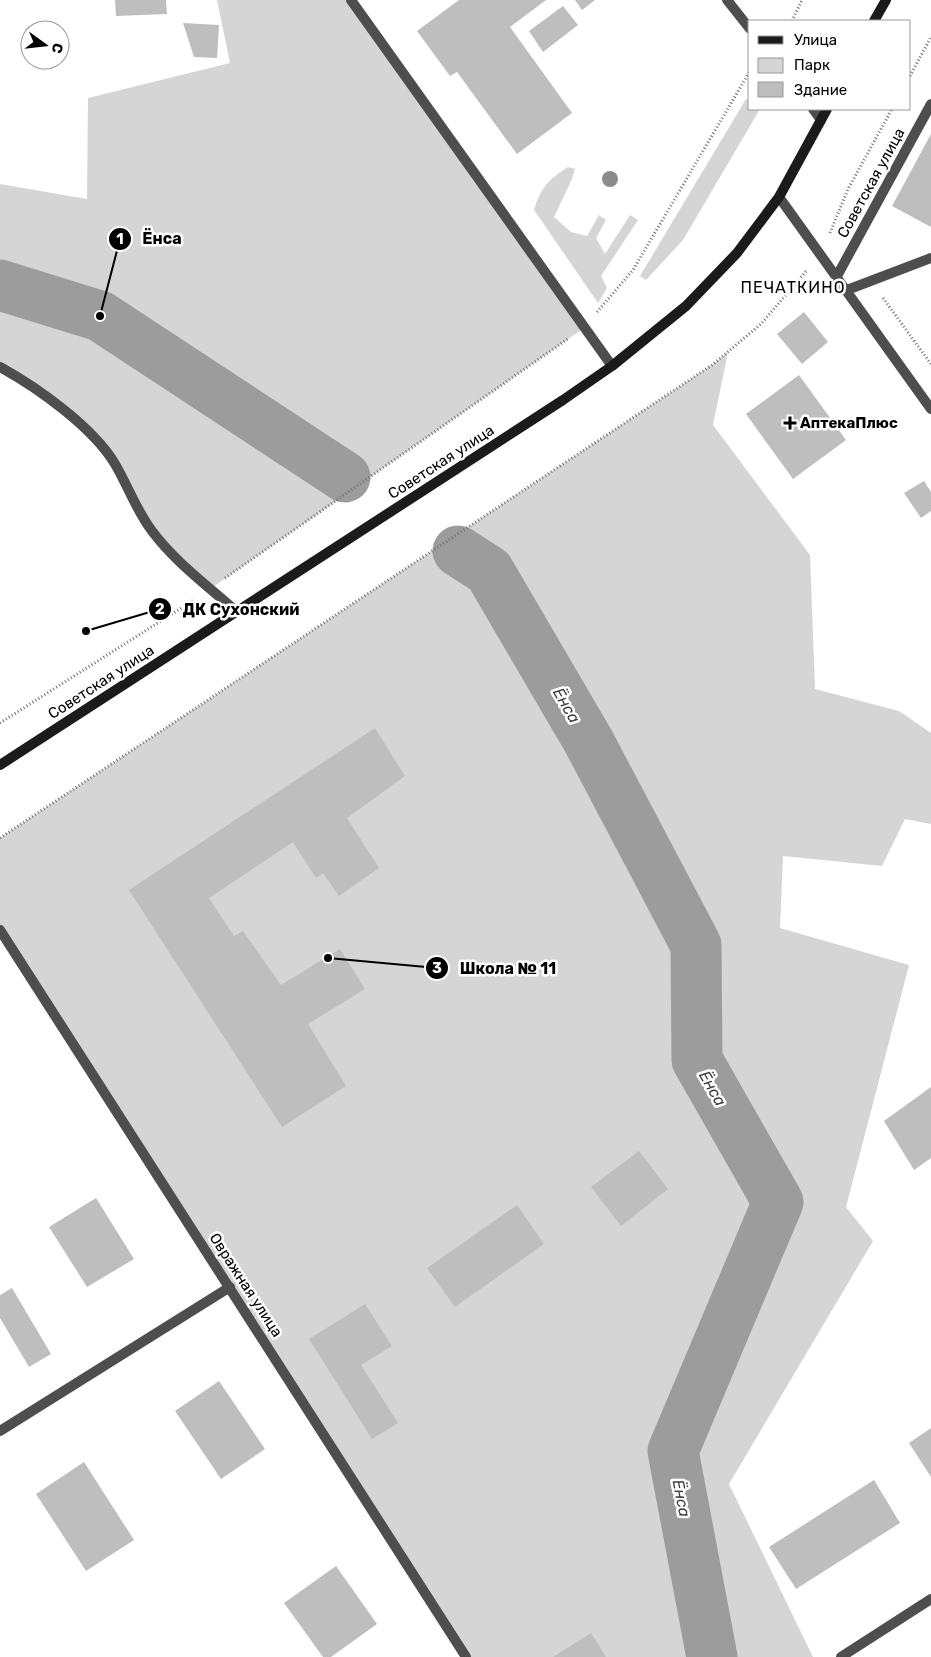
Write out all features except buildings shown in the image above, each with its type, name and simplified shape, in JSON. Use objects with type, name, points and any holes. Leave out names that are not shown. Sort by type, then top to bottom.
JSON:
[{"type":"main road","points":[[875,20],[886,0]]},
{"type":"main road","name":"Советская улица","points":[[0,765],[564,400],[612,366],[686,306],[737,253],[779,197],[826,110]]},
{"type":"street","points":[[351,0],[612,366]]},
{"type":"street","points":[[727,0],[748,26]]},
{"type":"street","name":"Советская улица","points":[[837,276],[931,104]]},
{"type":"street","points":[[814,110],[821,120]]},
{"type":"street","points":[[779,197],[931,409]]},
{"type":"street","points":[[847,290],[931,258]]},
{"type":"street","points":[[0,367],[24,381],[75,420],[97,440],[115,464],[135,504],[152,530],[171,552],[237,612]]},
{"type":"street","name":"Овражная улица","points":[[0,930],[466,1657]]},
{"type":"street","points":[[0,1431],[230,1288]]},
{"type":"street","points":[[842,1657],[931,1599]]},
{"type":"path","points":[[792,20],[802,0]]},
{"type":"path","points":[[911,74],[931,37]]},
{"type":"path","points":[[0,723],[210,588],[584,328],[633,270],[748,74]]},
{"type":"path","points":[[0,838],[712,365],[761,324],[821,254],[848,189],[891,110]]},
{"type":"path","points":[[871,281],[931,364]]},
{"type":"green space","points":[[217,0],[348,0],[584,328],[210,589],[171,552],[97,440],[0,367],[0,184],[87,199],[88,98],[230,63]]},
{"type":"green space","points":[[746,99],[748,100],[748,110],[759,110],[683,240],[646,280],[640,276]]},
{"type":"green space","points":[[568,167],[575,169],[554,217],[571,232],[587,236],[599,215],[606,220],[596,238],[605,254],[630,215],[638,220],[601,276],[607,288],[598,303],[534,210],[539,195],[546,185]]},
{"type":"green space","points":[[728,352],[713,425],[810,555],[815,689],[899,711],[931,733],[931,824],[905,819],[882,866],[783,856],[780,928],[909,965],[846,1207],[873,1241],[729,1484],[813,1657],[467,1657],[0,930],[0,838],[712,365]]},
{"type":"waterway","name":"Ёнса","points":[[0,285],[100,316],[345,477]]},
{"type":"waterway","name":"Ёнса","points":[[458,551],[489,571],[589,742],[696,945],[697,1060],[778,1202],[673,1451],[712,1657]]},
{"type":"place","name":"Ёнса","points":[[100,316]]},
{"type":"place","name":"АптекаПлюс","points":[[790,423]]},
{"type":"place","name":"ДК Сухонский","points":[[86,631]]},
{"type":"place","name":"Школа № 11","points":[[328,958]]},
{"type":"district","name":"ПЕЧАТКИНО","points":[[793,287]]}]
